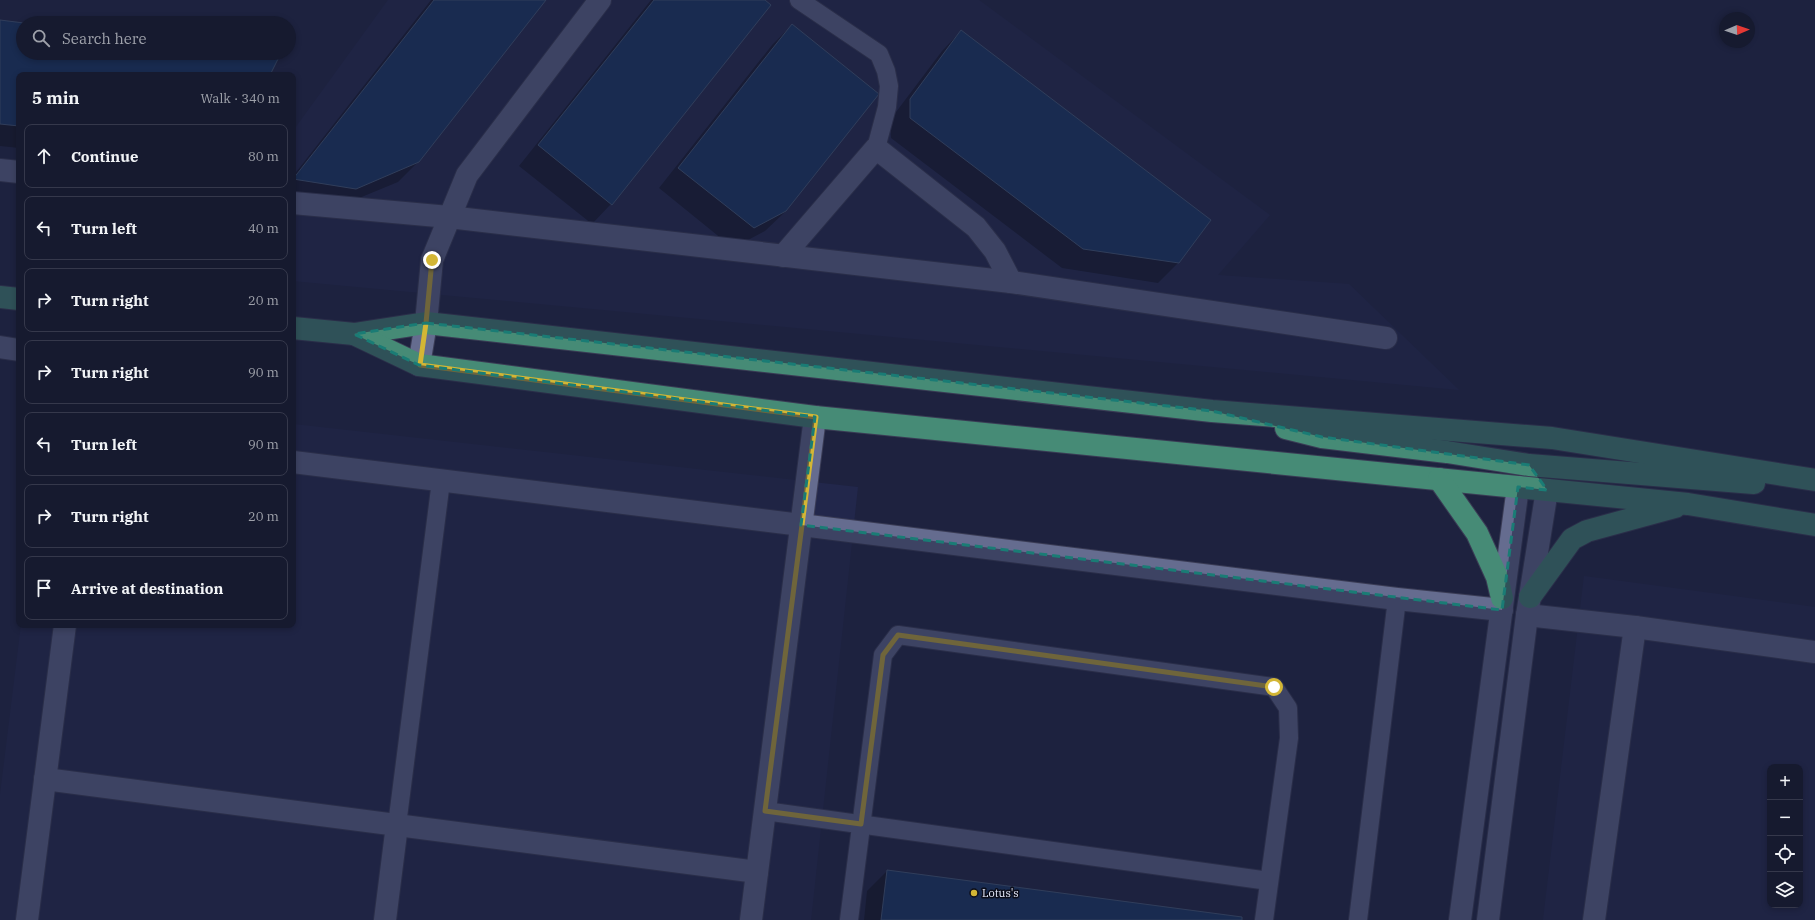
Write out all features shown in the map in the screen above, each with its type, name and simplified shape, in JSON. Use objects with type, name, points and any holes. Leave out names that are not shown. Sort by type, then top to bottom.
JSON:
[{"type":"main road","points":[[0,297],[16,299]]},
{"type":"main road","points":[[296,328],[354,334],[426,323],[1212,412],[1552,438],[1815,480]]},
{"type":"main road","points":[[354,334],[420,365],[816,417],[1688,504],[1815,525]]},
{"type":"main road","points":[[1212,412],[1322,437],[1446,452],[1529,465],[1718,481],[1815,487]]},
{"type":"main road","points":[[1518,487],[1529,465]]},
{"type":"main road","points":[[1529,465],[1546,490]]},
{"type":"main road","points":[[1438,479],[1477,533],[1497,577],[1502,604]]},
{"type":"main road","points":[[1529,606],[1572,539],[1587,531],[1688,504]]},
{"type":"street","points":[[420,365],[432,260],[467,175],[600,0]]},
{"type":"street","points":[[783,256],[876,148],[976,227],[995,251],[1011,282]]},
{"type":"street","points":[[0,170],[16,172]]},
{"type":"street","points":[[296,203],[449,217],[1011,282],[1386,338]]},
{"type":"street","points":[[0,347],[16,350]]},
{"type":"street","points":[[751,920],[816,417]]},
{"type":"street","points":[[296,462],[1397,599],[1502,604]]},
{"type":"street","points":[[1460,920],[1518,487]]},
{"type":"street","points":[[1488,920],[1529,606],[1546,490]]},
{"type":"street","points":[[1529,606],[1634,627],[1815,652]]},
{"type":"street","points":[[1594,920],[1634,627]]},
{"type":"street","points":[[27,920],[65,628]]},
{"type":"street","points":[[45,779],[757,872]]},
{"type":"street","points":[[385,920],[397,825]]},
{"type":"lane","points":[[799,0],[879,54],[886,71],[889,86],[887,107],[876,148]]},
{"type":"lane","points":[[397,825],[442,480]]},
{"type":"lane","points":[[1358,920],[1397,599]]},
{"type":"lane","points":[[849,920],[883,655],[898,635],[1274,687],[1288,708],[1289,738],[1264,920]]},
{"type":"lane","points":[[765,811],[1269,881]]},
{"type":"highlighted area","points":[[426,323],[1212,411],[1322,437],[1529,465],[1547,490],[1518,487],[1502,610],[801,525],[815,417],[419,365],[354,334]]},
{"type":"shaded area","points":[[388,0],[979,0],[1270,215],[1218,275],[1349,284],[1459,390],[296,281],[296,127]]},
{"type":"shaded area","points":[[296,424],[858,487],[811,920],[0,920],[0,795],[21,628],[296,628]]},
{"type":"shaded area","points":[[1584,576],[1815,607],[1815,920],[1543,920]]},
{"type":"building","points":[[434,0],[546,0],[419,162],[356,189],[296,179],[296,175]]},
{"type":"building","points":[[654,0],[765,0],[771,5],[612,205],[538,145]]},
{"type":"building","points":[[0,20],[16,22],[16,60],[278,60],[272,72],[16,72],[16,126],[0,124]]},
{"type":"building","points":[[792,24],[879,94],[786,211],[754,228],[678,168]]},
{"type":"building","points":[[961,30],[1211,220],[1179,263],[1083,249],[910,118],[910,99]]},
{"type":"building","name":"Lotus's","points":[[887,870],[1242,917],[1242,920],[881,920]]},
{"type":"place","name":"Lotus's","points":[[974,893]]},
{"type":"route","points":[[432,260],[420,365],[816,417],[765,811],[861,824],[883,655],[898,635],[1274,687]]}]
